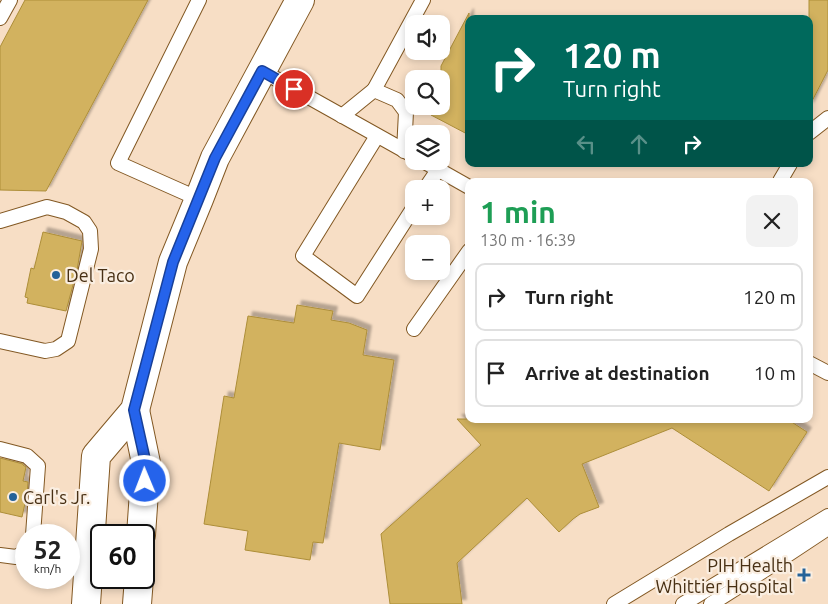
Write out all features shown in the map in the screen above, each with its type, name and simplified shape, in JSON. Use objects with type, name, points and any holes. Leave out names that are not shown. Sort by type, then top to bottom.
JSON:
[{"type":"main road","points":[[86,604],[96,456],[134,410],[173,262],[215,158],[300,0]]},
{"type":"main road","points":[[134,410],[146,464],[142,524]]},
{"type":"main road","points":[[137,604],[138,589]]},
{"type":"lane","points":[[0,18],[10,0]]},
{"type":"lane","points":[[199,0],[118,163],[199,198]]},
{"type":"lane","points":[[342,116],[374,90],[423,0]]},
{"type":"lane","points":[[262,71],[405,152]]},
{"type":"lane","points":[[374,90],[397,100],[406,112],[407,125]]},
{"type":"lane","points":[[813,130],[828,118]]},
{"type":"lane","points":[[377,136],[303,256],[357,296],[405,221]]},
{"type":"lane","points":[[782,178],[788,167]]},
{"type":"lane","points":[[432,180],[438,170],[465,185]]},
{"type":"lane","points":[[0,221],[47,207],[66,212],[84,222],[90,231],[91,249],[68,341],[56,349],[44,351],[0,341]]},
{"type":"lane","points":[[414,329],[465,257]]},
{"type":"lane","points":[[813,365],[828,373]]},
{"type":"lane","points":[[0,449],[27,456],[38,466],[35,524]]},
{"type":"lane","points":[[614,604],[729,534],[828,477]]},
{"type":"lane","points":[[683,604],[828,516]]},
{"type":"lane","points":[[711,604],[828,528]]},
{"type":"lane","points":[[0,555],[15,557]]},
{"type":"building","points":[[25,0],[148,0],[46,191],[0,190],[0,47]]},
{"type":"building","points":[[809,0],[828,0],[828,70],[813,99],[813,15],[809,15]]},
{"type":"building","points":[[465,21],[465,133],[431,115],[450,115],[450,70],[441,70],[444,60],[450,60],[450,49]]},
{"type":"building","name":"Del Taco","points":[[43,232],[82,241],[77,270],[66,311],[27,303],[28,298],[25,297],[31,268],[34,269]]},
{"type":"building","points":[[297,305],[333,311],[331,320],[349,323],[367,330],[363,355],[394,360],[380,450],[339,443],[323,543],[313,542],[310,560],[245,550],[248,531],[204,524],[224,396],[234,398],[248,316],[294,323]]},
{"type":"building","points":[[457,419],[465,419],[465,423],[793,423],[807,432],[769,491],[672,428],[582,464],[599,507],[580,514],[559,532],[527,498],[457,563],[462,604],[390,604],[381,534],[481,445]]},
{"type":"building","name":"Carl's Jr.","points":[[0,458],[23,464],[26,467],[23,481],[28,482],[22,517],[0,512]]},
{"type":"place","name":"Del Taco","points":[[56,275]]},
{"type":"place","name":"Carl's Jr.","points":[[13,497]]},
{"type":"place","name":"PIH Health Whittier Hospital","points":[[804,575]]},
{"type":"route","points":[[145,481],[146,464],[134,410],[173,262],[215,158],[262,71],[294,89]]}]
